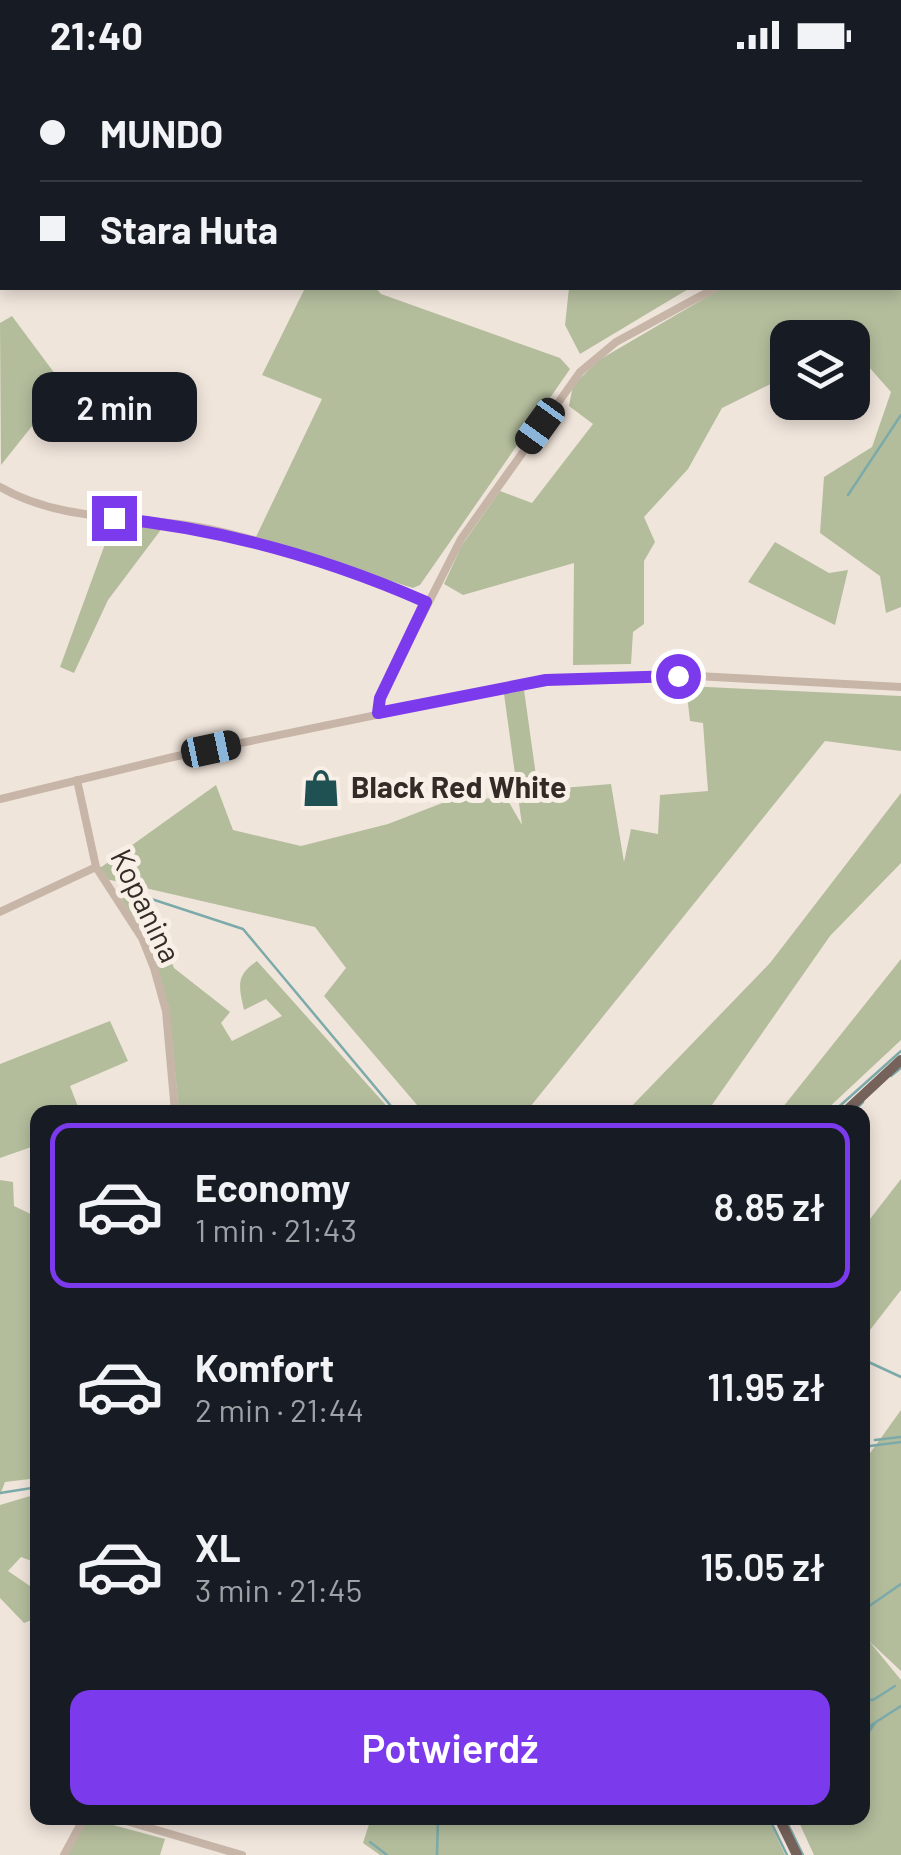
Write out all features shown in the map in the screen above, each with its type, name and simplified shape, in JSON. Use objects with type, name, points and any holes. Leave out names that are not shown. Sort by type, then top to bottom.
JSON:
[{"type":"main road","points":[[853,1105],[901,1060]]},
{"type":"main road","points":[[783,1825],[797,1855]]},
{"type":"street","points":[[378,713],[380,698],[426,602],[478,512],[580,372],[616,342],[710,290]]},
{"type":"street","points":[[0,487],[53,509],[182,524],[248,538],[426,602]]},
{"type":"street","points":[[0,799],[502,687],[582,677],[678,676],[901,686]]},
{"type":"street","name":"Kopanina","points":[[77,780],[96,867],[142,938],[155,971],[166,1011],[175,1105]]},
{"type":"street","points":[[0,912],[96,867]]},
{"type":"street","points":[[64,1855],[80,1825]]},
{"type":"street","points":[[140,1825],[242,1855]]},
{"type":"green space","points":[[304,290],[378,290],[560,358],[570,369],[420,585],[413,588],[255,539],[322,399],[262,375]]},
{"type":"green space","points":[[569,290],[687,290],[580,354],[565,325]]},
{"type":"green space","points":[[719,290],[901,290],[901,607],[886,613],[880,576],[820,533],[824,477],[872,447],[891,392],[870,368],[870,320],[770,320],[770,384],[722,408],[688,469],[644,517],[655,542],[644,561],[644,624],[633,632],[631,664],[573,665],[574,563],[463,595],[444,584],[462,545],[500,491],[532,503],[593,424],[569,406],[573,385],[599,360]]},
{"type":"green space","points":[[12,316],[64,386],[1,465],[0,323]]},
{"type":"green space","points":[[113,522],[163,527],[108,600],[74,673],[60,667]]},
{"type":"green space","points":[[775,542],[829,573],[848,570],[835,625],[748,582]]},
{"type":"green space","points":[[686,686],[901,696],[901,751],[825,741],[532,1105],[417,1105],[324,996],[346,968],[315,927],[106,879],[100,868],[216,785],[233,830],[301,846],[388,824],[445,802],[506,797],[522,825],[504,694],[524,690],[538,790],[611,784],[624,862],[631,829],[658,834],[660,795],[708,791],[703,723],[690,721]]},
{"type":"green space","points":[[901,793],[901,863],[830,936],[712,1105],[633,1105],[770,963]]},
{"type":"green space","points":[[117,892],[151,912],[174,968],[230,1012],[221,1023],[232,1041],[282,1016],[266,999],[244,1010],[240,982],[245,971],[257,961],[386,1105],[178,1105],[169,1008],[146,938]]},
{"type":"green space","points":[[901,959],[901,1040],[831,1105],[785,1105]]},
{"type":"green space","points":[[110,1021],[128,1061],[70,1086],[77,1105],[30,1105],[30,1147],[0,1158],[0,1064]]},
{"type":"green space","points":[[901,1179],[901,1290],[870,1330],[870,1219]]},
{"type":"green space","points":[[0,1180],[13,1182],[14,1206],[30,1214],[30,1479],[5,1482],[0,1495]]},
{"type":"green space","points":[[901,1410],[901,1671],[870,1642],[870,1453]]},
{"type":"green space","points":[[30,1496],[30,1560],[21,1557],[8,1571],[30,1586],[30,1621],[24,1623],[0,1598],[0,1505]]},
{"type":"green space","points":[[870,1642],[901,1680],[901,1855],[814,1855],[800,1825],[870,1825]]},
{"type":"green space","points":[[83,1825],[113,1825],[165,1839],[160,1855],[67,1855]]},
{"type":"green space","points":[[369,1825],[771,1825],[785,1855],[380,1855],[363,1843]]},
{"type":"waterway","points":[[848,495],[901,415]]},
{"type":"waterway","points":[[121,889],[243,929],[390,1105]]},
{"type":"waterway","points":[[841,1105],[901,1051]]},
{"type":"waterway","points":[[891,1076],[901,1068]]},
{"type":"waterway","points":[[860,1105],[863,1102]]},
{"type":"waterway","points":[[870,1363],[901,1377]]},
{"type":"waterway","points":[[875,1440],[901,1437]]},
{"type":"waterway","points":[[870,1446],[901,1442]]},
{"type":"waterway","points":[[0,1493],[30,1488]]},
{"type":"waterway","points":[[870,1605],[901,1584]]},
{"type":"waterway","points":[[870,1700],[895,1686]]},
{"type":"waterway","points":[[870,1726],[901,1706]]},
{"type":"waterway","points":[[870,1730],[875,1723]]},
{"type":"waterway","points":[[437,1855],[438,1825]]},
{"type":"waterway","points":[[772,1825],[787,1855]]},
{"type":"waterway","points":[[788,1825],[803,1855]]},
{"type":"waterway","points":[[370,1842],[387,1855]]},
{"type":"place","name":"Black Red White","points":[[321,788]]},
{"type":"route","points":[[114,518],[182,524],[248,538],[426,602],[380,698],[378,713],[546,680],[678,676]]}]
